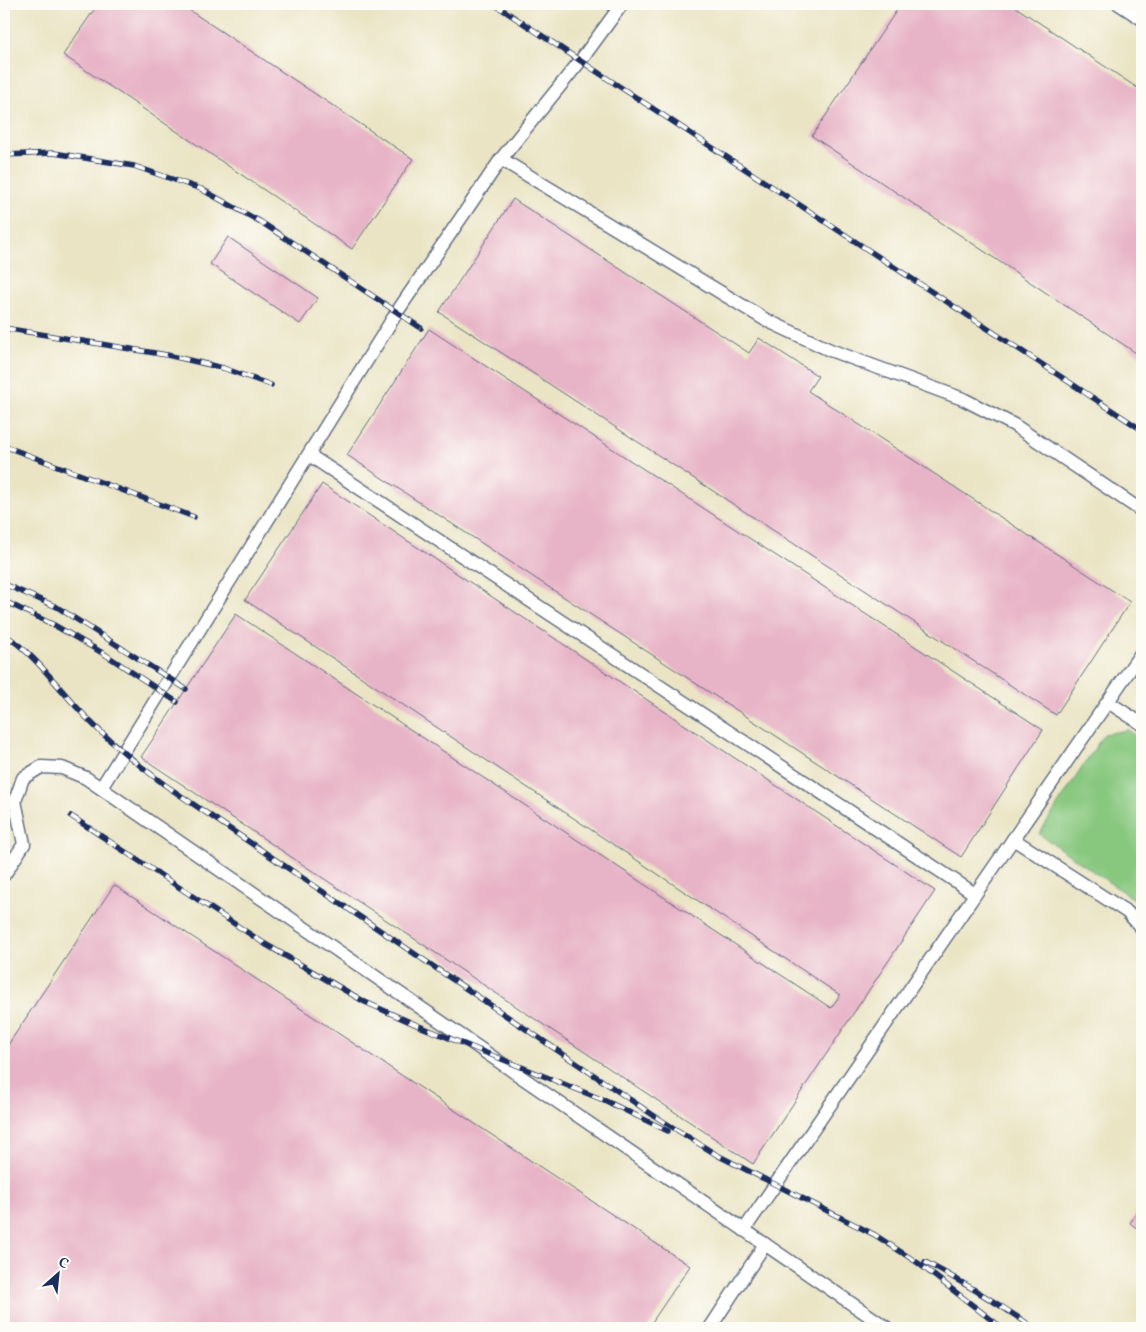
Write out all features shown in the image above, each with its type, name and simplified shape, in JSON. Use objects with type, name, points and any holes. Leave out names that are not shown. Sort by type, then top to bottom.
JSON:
[{"type":"lane","points":[[101,788],[398,312],[501,159],[581,60],[622,4]]},
{"type":"lane","points":[[1119,4],[1142,19]]},
{"type":"lane","points":[[501,159],[766,320],[830,350],[963,399],[1014,425],[1142,511]]},
{"type":"lane","points":[[309,455],[975,894]]},
{"type":"lane","points":[[744,1230],[1142,652]]},
{"type":"lane","points":[[1108,702],[1142,724]]},
{"type":"lane","points":[[4,875],[24,844],[15,801],[23,778],[41,767],[62,768],[86,778],[887,1328]]},
{"type":"lane","points":[[1013,839],[1127,912],[1142,928]]},
{"type":"lane","points":[[710,1328],[765,1244]]},
{"type":"green space","points":[[1128,730],[1142,739],[1142,905],[1039,834],[1104,734]]},
{"type":"building","points":[[98,4],[180,4],[413,159],[352,249],[63,55]]},
{"type":"building","points":[[901,4],[1011,4],[1142,91],[1142,357],[812,136]]},
{"type":"building","points":[[513,199],[749,353],[759,338],[818,376],[808,391],[1130,602],[1056,715],[439,312]]},
{"type":"building","points":[[228,237],[318,298],[300,324],[210,264]]},
{"type":"building","points":[[429,329],[1043,730],[961,857],[347,455]]},
{"type":"building","points":[[322,484],[935,891],[753,1164],[141,757],[236,614],[831,1008],[840,995],[245,600]]},
{"type":"building","points":[[114,885],[690,1266],[648,1328],[4,1328],[4,1051]]},
{"type":"building","points":[[1142,1205],[1142,1232],[1130,1223]]},
{"type":"railway","points":[[494,4],[1142,430]]},
{"type":"railway","points":[[4,155],[54,153],[134,166],[201,189],[261,222],[421,328]]},
{"type":"railway","points":[[4,328],[167,355],[223,368],[271,385]]},
{"type":"railway","points":[[4,446],[194,517]]},
{"type":"railway","points":[[4,584],[57,607],[186,689]]},
{"type":"railway","points":[[4,601],[54,625],[106,655],[177,702]]},
{"type":"railway","points":[[4,634],[16,642],[37,662],[93,725],[165,785],[653,1115],[717,1155],[875,1235],[918,1263],[1002,1328]]},
{"type":"railway","points":[[71,816],[265,944],[365,1002],[419,1026],[606,1101],[668,1131]]},
{"type":"railway","points":[[925,1262],[1008,1310],[1034,1328]]}]
